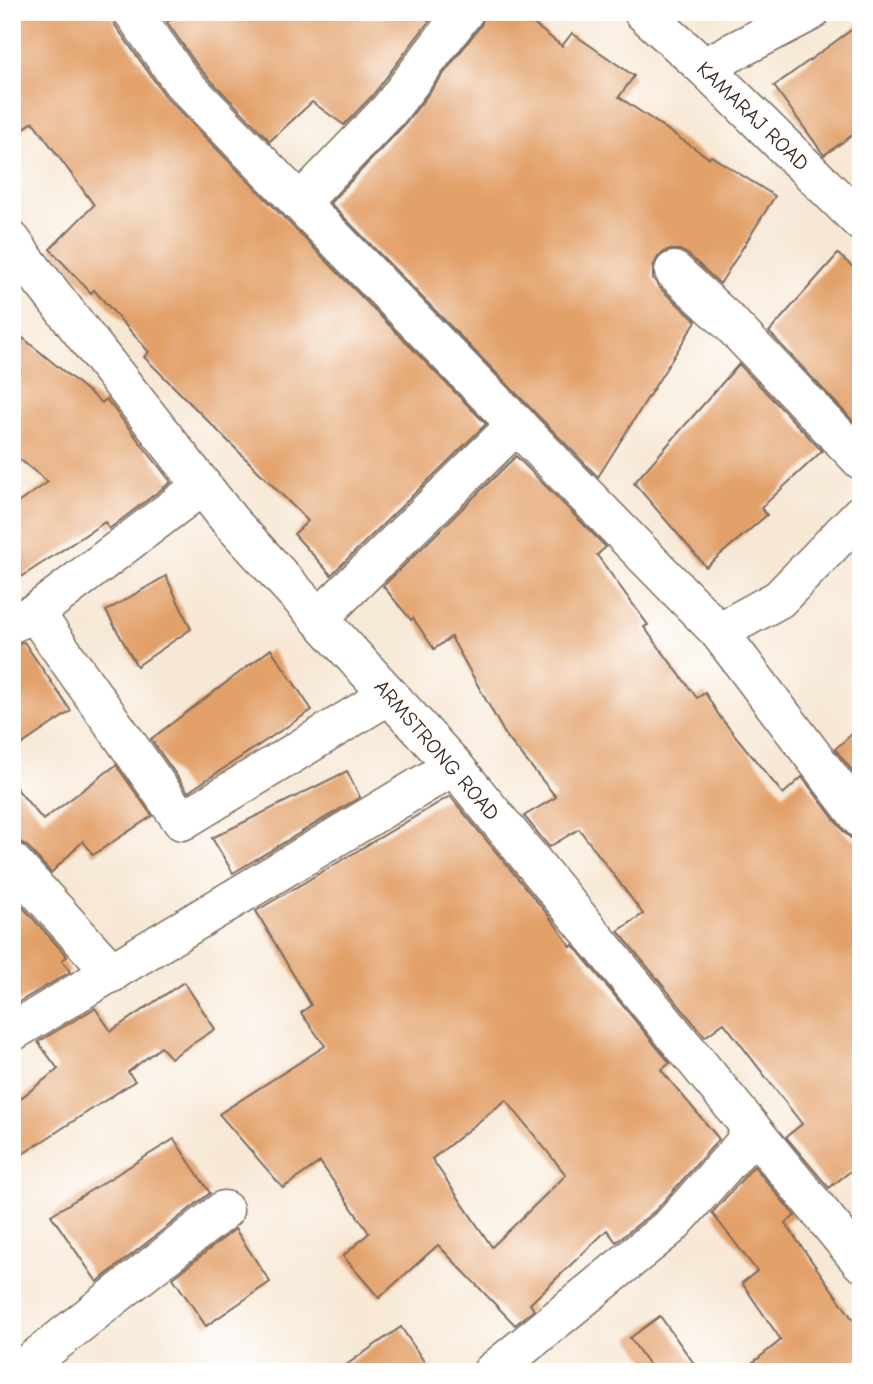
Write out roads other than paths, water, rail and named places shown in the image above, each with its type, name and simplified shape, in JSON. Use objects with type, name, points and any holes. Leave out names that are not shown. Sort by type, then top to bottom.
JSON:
[{"type":"street","points":[[134,12],[182,82],[719,632],[861,819]]},
{"type":"street","points":[[300,203],[389,110],[464,12]]},
{"type":"street","name":"KAMARAJ ROAD","points":[[643,12],[704,67],[861,222]]},
{"type":"street","points":[[704,67],[810,12]]},
{"type":"street","name":"ARMSTRONG ROAD","points":[[12,240],[230,521],[454,766],[861,1262]]},
{"type":"street","points":[[674,271],[730,323],[861,460]]},
{"type":"street","points":[[319,618],[517,425]]},
{"type":"street","points":[[202,486],[23,618],[182,821],[389,695]]},
{"type":"street","points":[[719,632],[779,599],[861,514]]},
{"type":"street","points":[[12,1032],[454,766]]},
{"type":"street","points":[[12,862],[112,973]]},
{"type":"street","points":[[492,1372],[671,1226],[743,1145],[751,1128]]},
{"type":"street","points":[[18,1372],[224,1210]]}]
